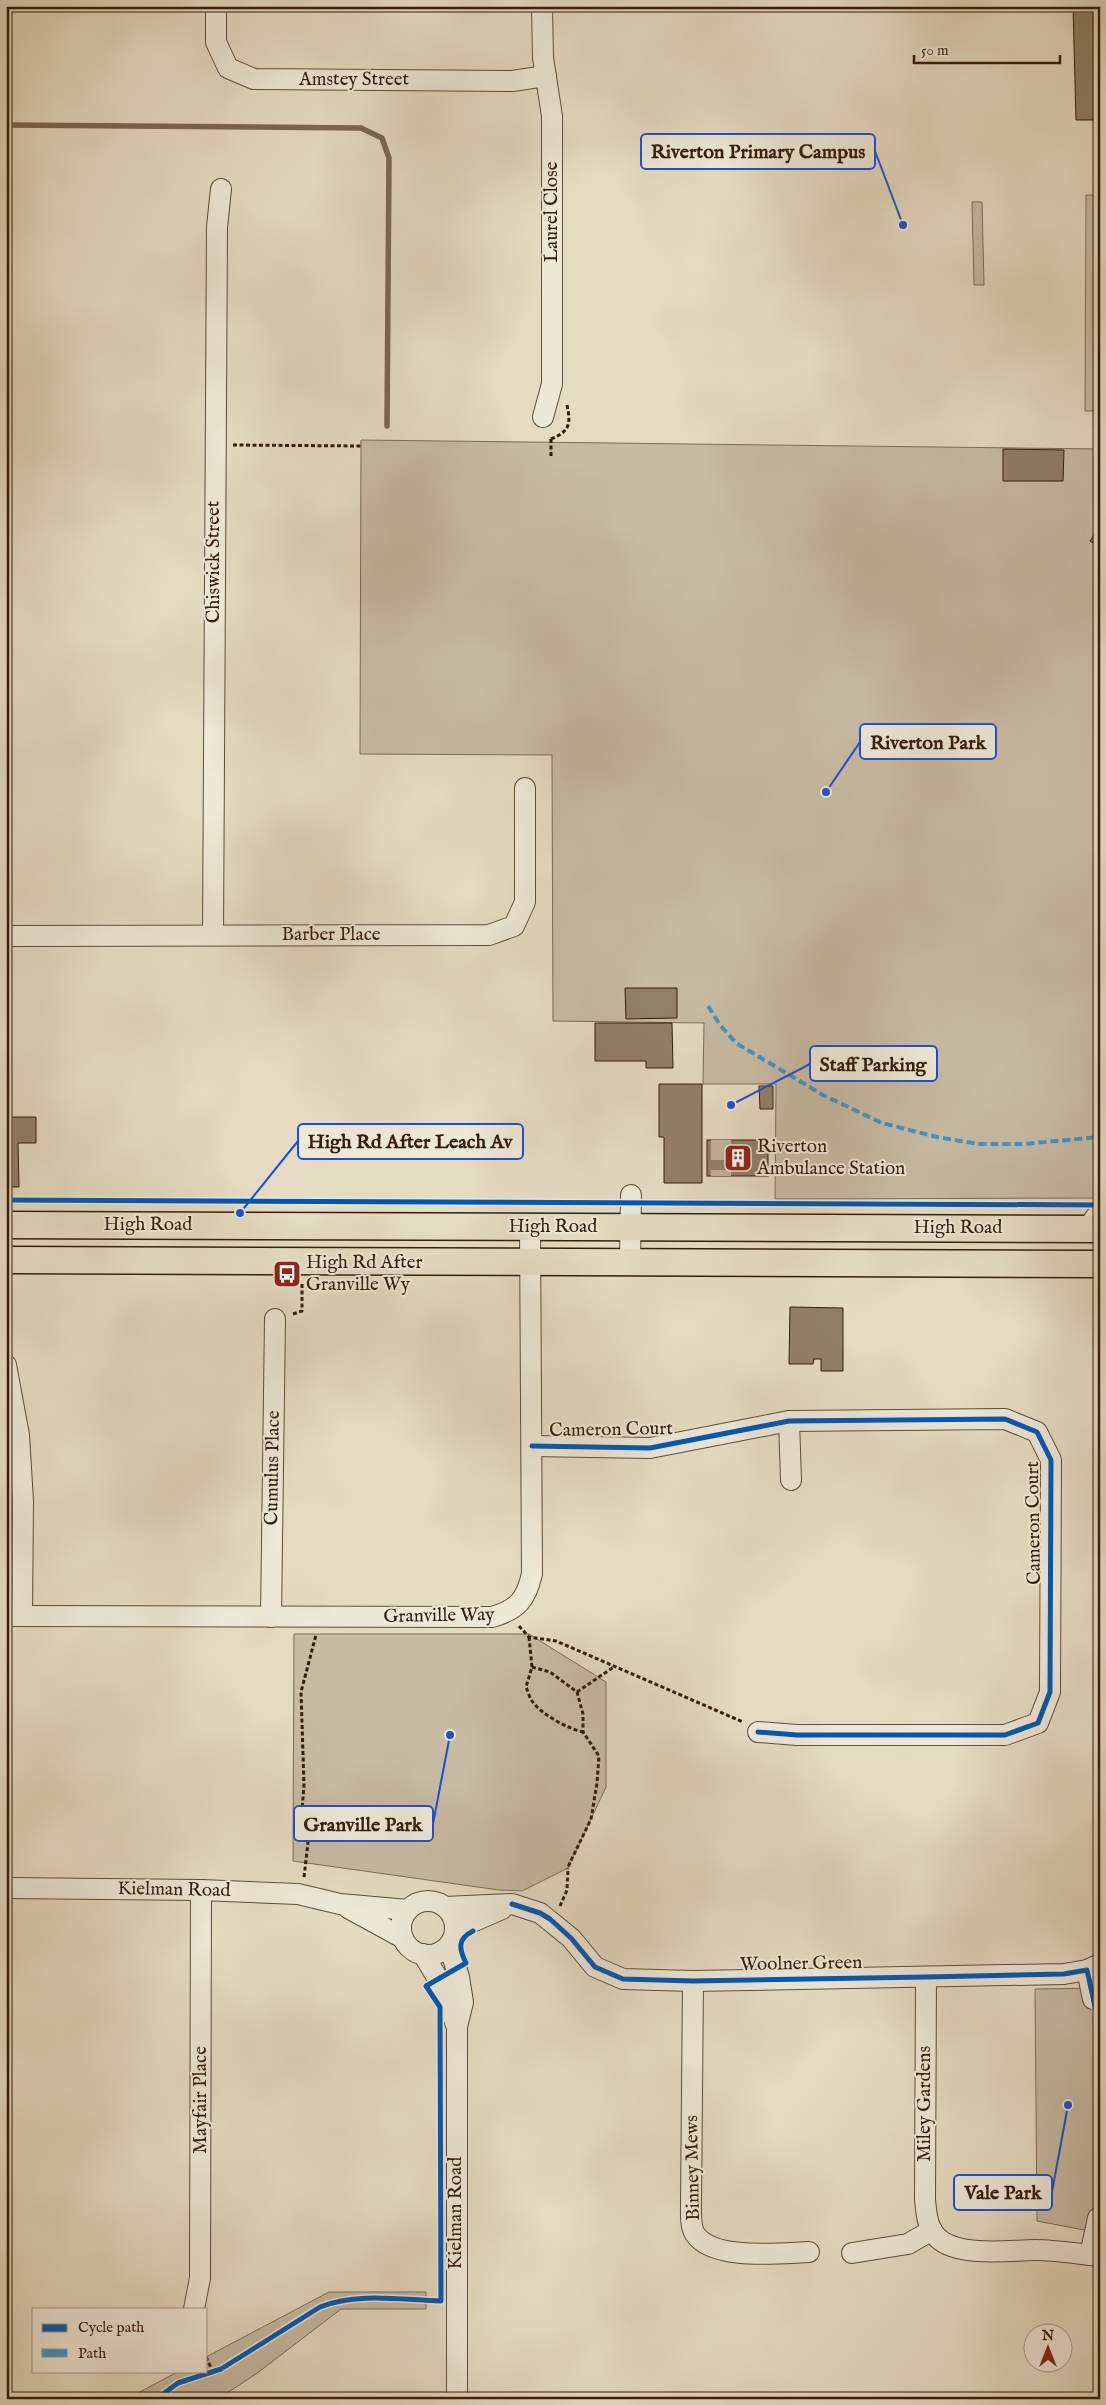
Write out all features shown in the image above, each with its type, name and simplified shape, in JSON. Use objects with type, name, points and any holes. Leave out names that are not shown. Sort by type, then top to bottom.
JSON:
[{"type":"main road","name":"High Road","points":[[6,1224],[631,1227],[1095,1223]]},
{"type":"main road","name":"High Road","points":[[6,1260],[530,1262],[1095,1260]]},
{"type":"street","name":"Amstey Street","points":[[216,6],[216,42],[228,68],[254,79],[512,81],[546,76]]},
{"type":"street","name":"Laurel Close","points":[[542,6],[542,43],[552,116],[552,384],[543,416]]},
{"type":"street","name":"Chiswick Street","points":[[212,935],[217,227],[220,189]]},
{"type":"street","name":"Barber Place","points":[[6,936],[488,935],[514,926],[525,902],[525,788]]},
{"type":"street","points":[[630,1262],[631,1195]]},
{"type":"street","name":"Granville Way","points":[[14,1616],[492,1617],[504,1614],[517,1606],[528,1591],[532,1574],[530,1227]]},
{"type":"street","name":"Cumulus Place","points":[[271,1617],[275,1319]]},
{"type":"street","points":[[6,1364],[20,1444],[23,1502],[14,1616]]},
{"type":"street","name":"Cameron Court","points":[[532,1446],[650,1448],[685,1443],[760,1425],[789,1421],[1005,1419],[1037,1432],[1051,1460],[1050,1692],[1038,1723],[1005,1736],[797,1735],[758,1732]]},
{"type":"street","points":[[789,1421],[791,1480]]},
{"type":"street","name":"Kielman Road","points":[[6,1888],[201,1890],[298,1894],[340,1904],[408,1910],[422,1902],[438,1902],[445,1907],[454,1920],[452,1937],[463,2002],[457,2027],[457,2399]]},
{"type":"street","name":"Mayfair Place","points":[[194,2308],[200,2278],[201,1890]]},
{"type":"street","name":"Kielman Road","points":[[340,1904],[403,1938],[411,1949],[423,1954],[444,1989],[457,2027]]},
{"type":"street","points":[[423,1954],[432,1955],[441,1952],[452,1937],[512,1904]]},
{"type":"street","name":"Woolner Green","points":[[445,1907],[512,1904],[540,1912],[571,1938],[595,1966],[607,1973],[622,1978],[693,1981],[1064,1974],[1094,1967],[1093,1999]]},
{"type":"street","points":[[403,1938],[402,1923],[408,1910]]},
{"type":"street","name":"Miley Gardens","points":[[926,1977],[925,2199],[926,2214],[932,2230]]},
{"type":"street","name":"Binney Mews","points":[[693,1981],[691,2220],[694,2233],[704,2243],[719,2250],[759,2253],[809,2252]]},
{"type":"street","points":[[852,2253],[908,2244],[932,2230],[945,2242],[965,2251],[1038,2250],[1095,2256],[1098,2218]]},
{"type":"path","points":[[215,444],[361,446]]},
{"type":"path","points":[[275,1319],[302,1312],[302,1284]]},
{"type":"path","points":[[517,1606],[516,1624],[529,1637],[556,1641],[736,1717],[758,1732]]},
{"type":"path","points":[[298,1894],[307,1862],[308,1843],[301,1822],[304,1785],[301,1692],[317,1632]]},
{"type":"path","points":[[529,1637],[532,1666],[526,1687],[533,1702],[558,1722],[571,1729],[583,1732]]},
{"type":"path","points":[[532,1666],[550,1672],[577,1692],[583,1714],[583,1732],[599,1756],[591,1819],[568,1868],[567,1890],[560,1907],[550,1919]]},
{"type":"path","points":[[577,1692],[615,1666]]},
{"type":"path","points":[[208,2361],[213,2372]]},
{"type":"path","points":[[204,2375],[220,2369]]},
{"type":"shaded area","points":[[1086,195],[1100,195],[1100,411],[1085,411]]},
{"type":"shaded area","points":[[972,202],[982,202],[984,285],[974,285]]},
{"type":"shaded area","points":[[361,440],[1100,449],[1100,1198],[775,1199],[776,1084],[703,1084],[704,1023],[553,1021],[552,755],[360,754]]},
{"type":"shaded area","points":[[294,1634],[529,1634],[606,1682],[606,1787],[568,1868],[522,1891],[499,1890],[293,1861]]},
{"type":"shaded area","points":[[1100,1988],[1100,2233],[1037,2221],[1035,1989]]},
{"type":"shaded area","points":[[329,2292],[426,2292],[426,2309],[341,2309],[256,2374],[218,2399],[127,2399],[177,2372],[208,2372],[208,2356]]},
{"type":"building","points":[[1073,6],[1100,6],[1100,120],[1076,120]]},
{"type":"building","points":[[1003,449],[1064,450],[1063,481],[1003,481]]},
{"type":"building","points":[[1100,526],[1100,547],[1090,541]]},
{"type":"building","points":[[625,988],[677,988],[677,1018],[626,1019]]},
{"type":"building","points":[[595,1023],[672,1023],[673,1068],[646,1068],[646,1061],[595,1061]]},
{"type":"building","points":[[659,1084],[702,1084],[702,1183],[664,1183],[664,1137],[659,1137]]},
{"type":"building","points":[[759,1086],[773,1086],[773,1109],[760,1109]]},
{"type":"building","points":[[6,1117],[36,1117],[36,1143],[18,1143],[19,1187],[6,1187]]},
{"type":"building","name":"Riverton Ambulance Station","points":[[707,1140],[768,1140],[768,1176],[707,1176]]},
{"type":"building","points":[[790,1307],[843,1308],[843,1371],[821,1371],[821,1359],[814,1359],[813,1364],[789,1364]]},
{"type":"waterway","points":[[6,125],[361,128],[382,138],[389,158],[387,426]]},
{"type":"tunnel","points":[[721,1140],[721,1176]]},
{"type":"marked path","points":[[708,1006],[720,1025],[736,1043],[823,1095],[882,1123],[937,1137],[978,1144],[1023,1144],[1100,1137]]},
{"type":"cycle path","points":[[6,1200],[1100,1205]]},
{"type":"cycle path","points":[[532,1446],[650,1448],[789,1421],[1005,1419],[1037,1432],[1051,1460],[1050,1692],[1038,1723],[1005,1735],[797,1735],[758,1732]]},
{"type":"cycle path","points":[[512,1904],[540,1913],[550,1919],[571,1938],[595,1967],[623,1979],[693,1981],[926,1977],[1064,1974],[1087,1970],[1098,2020],[1100,2020]]},
{"type":"cycle path","points":[[156,2399],[178,2383],[221,2369],[320,2307],[334,2302],[364,2298],[441,2301],[440,2007],[426,1986],[466,1963],[461,1945],[464,1937],[473,1931]]},
{"type":"place","name":"Riverton Primary Campus","points":[[903,225]]},
{"type":"place","name":"Riverton Park","points":[[826,792]]},
{"type":"place","name":"Staff Parking","points":[[731,1105]]},
{"type":"place","name":"Riverton Ambulance Station","points":[[738,1158]]},
{"type":"place","name":"High Rd After Leach Av","points":[[240,1213]]},
{"type":"place","name":"High Rd After Granville Wy","points":[[287,1274]]},
{"type":"place","name":"Granville Park","points":[[450,1735]]},
{"type":"place","name":"Vale Park","points":[[1068,2105]]}]
